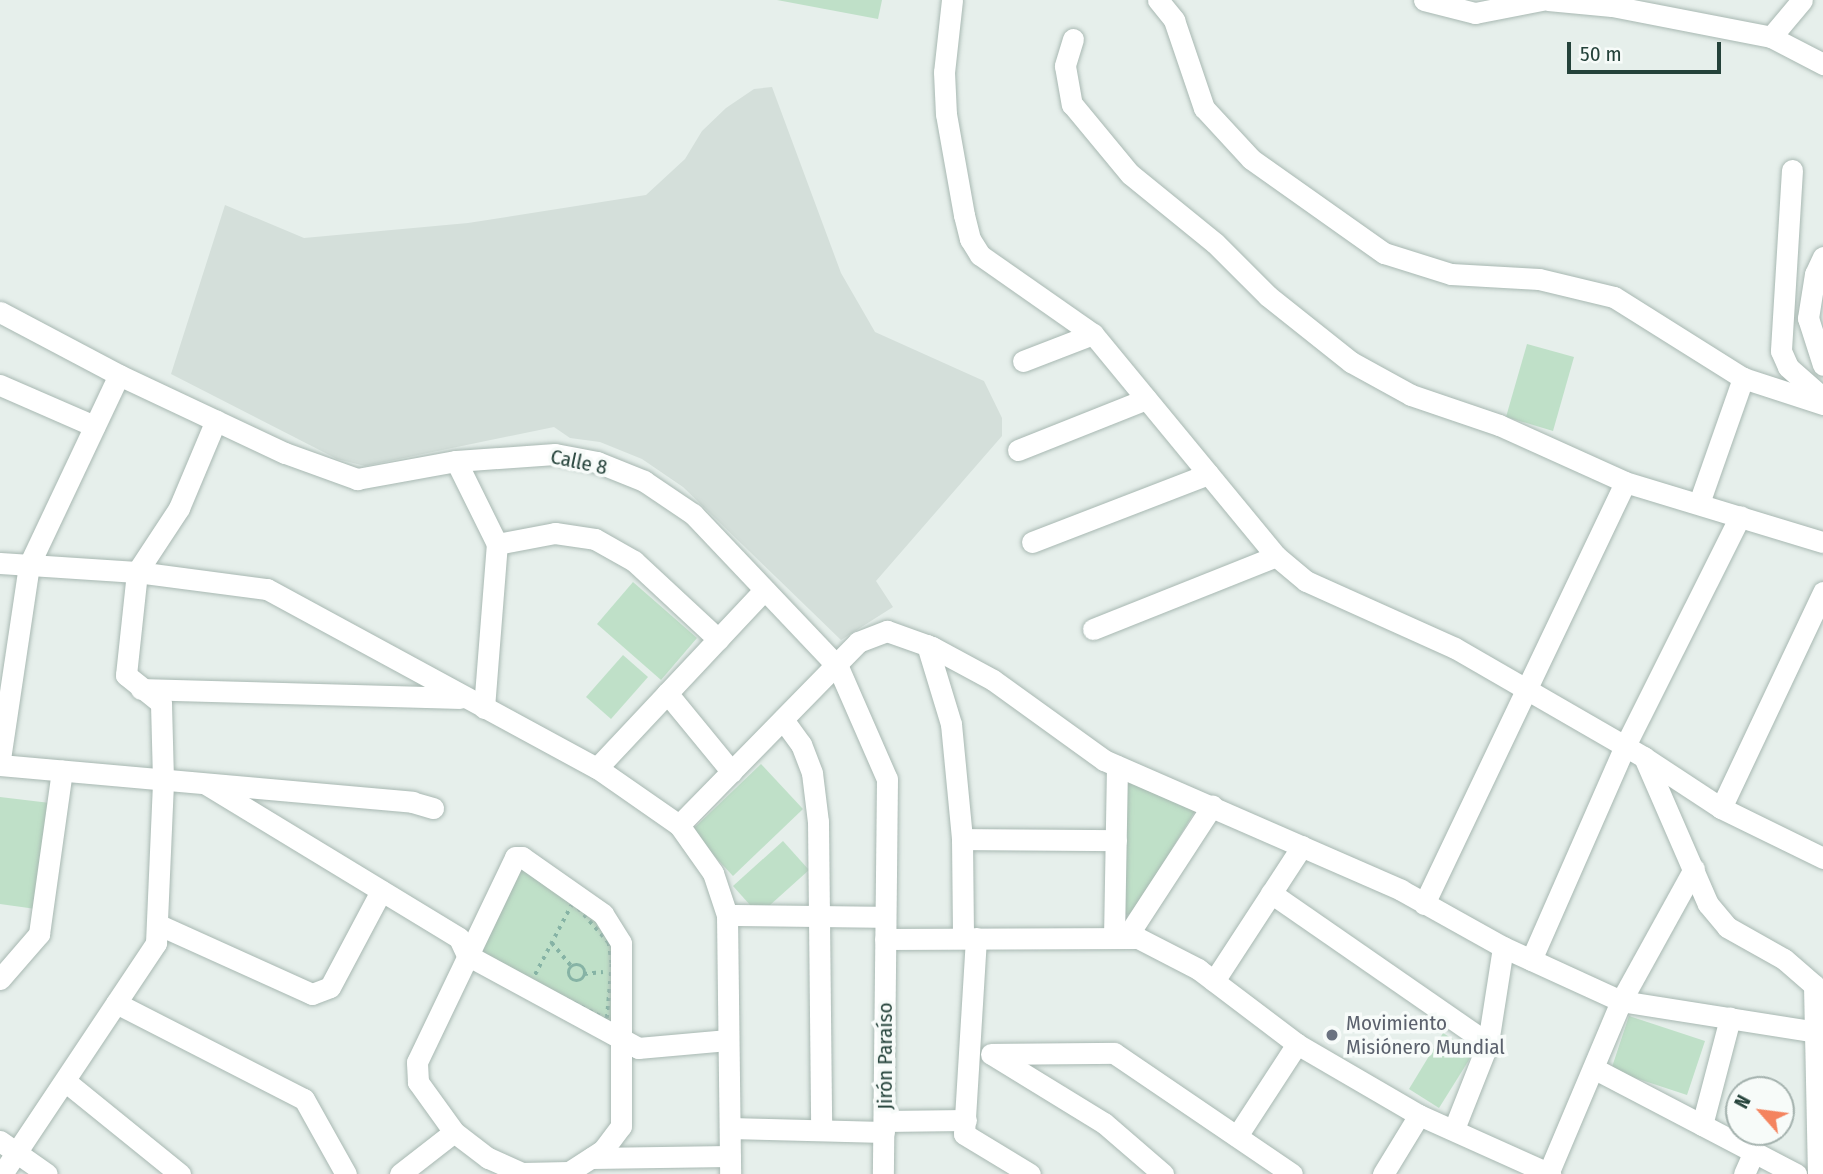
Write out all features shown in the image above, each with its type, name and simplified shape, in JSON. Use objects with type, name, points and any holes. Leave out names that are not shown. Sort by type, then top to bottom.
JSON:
[{"type":"street","points":[[952,0],[944,72],[946,114],[970,239],[980,255],[1093,334],[1276,556],[1326,592],[1455,648],[1644,757],[1721,808],[1823,858]]},
{"type":"street","points":[[1158,0],[1174,20],[1204,108],[1251,159],[1384,253],[1451,274],[1539,279],[1614,297],[1743,378],[1823,404]]},
{"type":"street","points":[[1424,0],[1475,13],[1542,0]]},
{"type":"street","points":[[1548,0],[1612,6],[1771,37],[1819,55]]},
{"type":"street","points":[[1771,37],[1802,0]]},
{"type":"street","points":[[1073,39],[1065,66],[1072,104],[1130,174],[1215,243],[1268,296],[1352,362],[1411,395],[1500,425],[1625,482],[1823,542]]},
{"type":"street","points":[[1791,170],[1781,351],[1788,367],[1823,398]]},
{"type":"street","points":[[1823,257],[1815,274],[1808,318],[1823,365]]},
{"type":"street","name":"Calle 8","points":[[0,312],[119,375],[216,420],[357,479],[456,461],[555,454],[597,461],[644,481],[693,513],[838,667],[887,779],[885,928]]},
{"type":"street","points":[[1023,361],[1093,334]]},
{"type":"street","points":[[0,759],[8,652],[29,565],[119,375]]},
{"type":"street","points":[[1699,503],[1743,378]]},
{"type":"street","points":[[0,385],[94,426]]},
{"type":"street","points":[[1018,450],[1146,399]]},
{"type":"street","points":[[2,1174],[7,1147],[65,1081],[156,943],[163,780],[161,703],[126,675],[137,572],[179,508],[216,420]]},
{"type":"street","points":[[456,461],[497,544],[475,703]]},
{"type":"street","points":[[1032,542],[1208,474]]},
{"type":"street","points":[[1424,904],[1529,690],[1625,482]]},
{"type":"street","points":[[1531,960],[1625,746],[1740,516]]},
{"type":"street","points":[[497,544],[555,533],[595,539],[635,561],[718,639]]},
{"type":"street","points":[[1093,629],[1276,556]]},
{"type":"street","points":[[0,562],[137,572],[267,589],[597,768],[679,825],[713,873],[727,915],[730,1165],[591,1158]]},
{"type":"street","points":[[597,768],[764,590]]},
{"type":"street","points":[[1721,808],[1823,592]]},
{"type":"street","points":[[679,825],[838,667],[858,642],[887,631],[928,645],[993,680],[1117,766],[1302,846],[1424,904],[1503,947],[1620,1001],[1811,1031]]},
{"type":"street","points":[[928,645],[951,724],[962,839],[969,938],[970,1045],[964,1134],[1030,1174]]},
{"type":"street","points":[[141,689],[475,703]]},
{"type":"street","points":[[667,694],[732,772]]},
{"type":"street","points":[[784,721],[801,744],[813,773],[818,822],[821,1130]]},
{"type":"street","points":[[1644,757],[1708,904],[1727,927],[1784,959],[1814,985],[1811,1031],[1818,1174]]},
{"type":"street","points":[[0,765],[412,802],[433,808]]},
{"type":"street","points":[[1117,766],[1116,840],[1120,938]]},
{"type":"street","points":[[0,979],[39,934],[62,771]]},
{"type":"street","points":[[206,784],[459,938],[467,955],[638,1048],[728,1040]]},
{"type":"street","points":[[1120,938],[1212,806]]},
{"type":"street","points":[[962,839],[1116,840]]},
{"type":"street","points":[[1214,981],[1302,846]]},
{"type":"street","points":[[515,857],[522,857],[603,914],[621,943],[621,1126],[603,1150],[569,1172],[522,1173],[488,1157],[454,1132],[418,1082],[416,1062],[467,955],[515,857]]},
{"type":"street","points":[[727,915],[818,916],[885,928],[969,938],[1138,938],[1214,981],[1297,1044],[1419,1115],[1549,1174],[1595,1069],[1620,1001],[1694,869]]},
{"type":"street","points":[[157,924],[312,994],[330,986],[381,891]]},
{"type":"street","points":[[1271,893],[1488,1043]]},
{"type":"street","name":"Jirón Paraíso","points":[[883,1174],[885,928]]},
{"type":"street","points":[[1454,1129],[1488,1043],[1503,947]]},
{"type":"street","points":[[116,1003],[304,1099],[345,1174]]},
{"type":"street","points":[[1702,1125],[1730,1018]]},
{"type":"street","points":[[1237,1136],[1297,1044]]},
{"type":"street","points":[[970,1045],[991,1054],[1104,1123],[1163,1174]]},
{"type":"street","points":[[991,1054],[1114,1053],[1292,1174]]},
{"type":"street","points":[[1595,1069],[1796,1174]]},
{"type":"street","points":[[65,1081],[180,1174]]},
{"type":"street","points":[[1383,1174],[1419,1115]]},
{"type":"street","points":[[730,1128],[821,1130],[965,1120]]},
{"type":"street","points":[[400,1174],[454,1132]]},
{"type":"street","points":[[7,1147],[47,1174]]},
{"type":"street","points":[[1744,1174],[1754,1152]]},
{"type":"street","points":[[1253,1174],[1265,1156]]},
{"type":"path","points":[[573,902],[609,943],[612,971],[607,1020],[531,982],[573,902]]},
{"type":"path","points":[[552,943],[572,967],[572,979],[584,974],[612,971]]},
{"type":"path","points":[[572,967],[582,967],[584,974]]},
{"type":"shaded area","points":[[772,87],[841,273],[875,332],[984,381],[1002,418],[1002,436],[876,581],[893,607],[841,640],[683,487],[642,459],[600,442],[570,438],[554,427],[365,466],[337,459],[171,374],[225,205],[304,238],[468,223],[646,195],[685,159],[702,131],[726,108],[754,89]]},
{"type":"green space","points":[[777,0],[882,0],[878,19]]},
{"type":"green space","points":[[1527,344],[1574,357],[1553,431],[1506,417]]},
{"type":"green space","points":[[633,582],[697,638],[661,680],[597,624]]},
{"type":"green space","points":[[623,655],[648,677],[611,719],[586,697]]},
{"type":"green space","points":[[761,764],[803,809],[733,876],[691,831]]},
{"type":"green space","points":[[1131,781],[1195,811],[1133,913],[1127,915],[1121,913],[1127,785]]},
{"type":"green space","points":[[0,797],[50,803],[36,909],[0,904]]},
{"type":"green space","points":[[783,841],[809,870],[759,915],[733,886]]},
{"type":"green space","points":[[524,866],[590,912],[617,953],[612,1018],[608,1025],[474,952],[515,869]]},
{"type":"green space","points":[[1629,1016],[1705,1041],[1687,1095],[1611,1070]]},
{"type":"green space","points":[[1443,1033],[1474,1052],[1439,1108],[1409,1089]]},
{"type":"place","name":"Movimiento Misiónero Mundial","points":[[1332,1035]]}]
